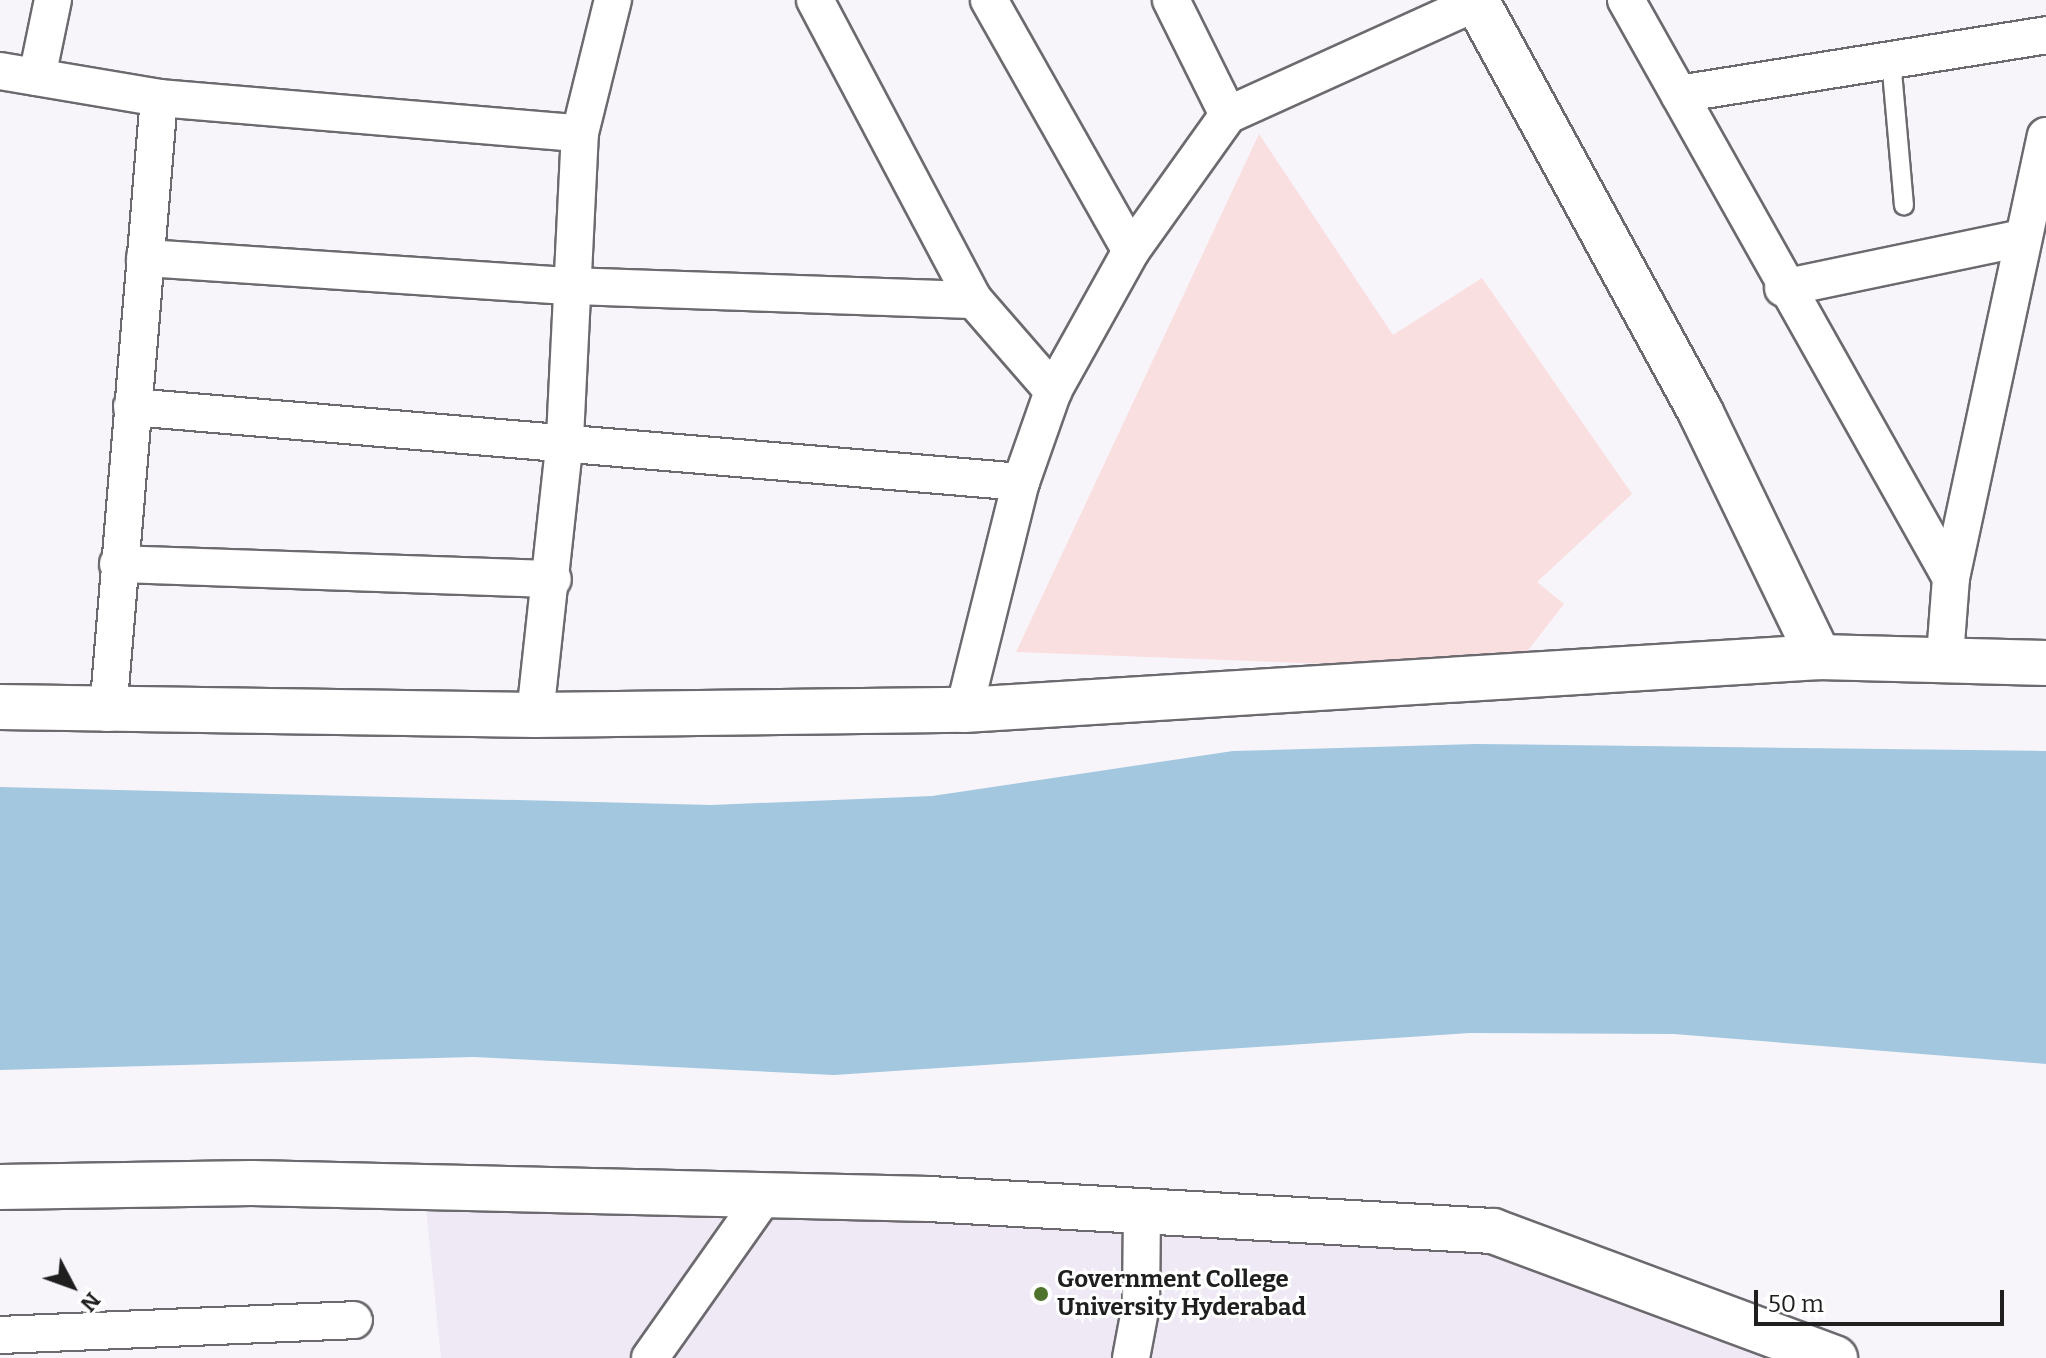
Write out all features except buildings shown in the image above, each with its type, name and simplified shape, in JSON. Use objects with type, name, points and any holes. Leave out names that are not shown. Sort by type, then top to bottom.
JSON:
[{"type":"street","points":[[37,77],[53,0]]},
{"type":"street","points":[[535,715],[553,579],[565,438],[580,133],[613,0]]},
{"type":"street","points":[[815,0],[974,300],[1053,391]]},
{"type":"street","points":[[989,0],[1131,251]]},
{"type":"street","points":[[1171,0],[1228,115]]},
{"type":"street","points":[[964,710],[1021,482],[1053,391],[1131,251],[1228,115],[1477,1],[1701,413],[1819,657]]},
{"type":"street","points":[[1635,2],[1679,94],[1783,288],[1951,578]]},
{"type":"street","points":[[1679,94],[2046,35]]},
{"type":"street","points":[[0,71],[159,98],[580,133]]},
{"type":"street","points":[[108,713],[159,98]]},
{"type":"street","points":[[1945,656],[1951,578],[2046,136]]},
{"type":"street","points":[[1783,288],[2022,238]]},
{"type":"street","points":[[145,258],[572,286],[974,300]]},
{"type":"street","points":[[132,407],[565,438],[1021,482]]},
{"type":"street","points":[[118,564],[553,579]]},
{"type":"street","points":[[0,707],[108,713],[535,715],[964,710],[1819,657],[1945,656],[2045,661]]},
{"type":"street","points":[[0,1187],[252,1183],[765,1195],[1142,1211],[1493,1231],[1835,1358]]},
{"type":"street","points":[[650,1358],[765,1195]]},
{"type":"street","points":[[1131,1358],[1141,1305],[1142,1211]]},
{"type":"street","points":[[0,1335],[354,1320]]},
{"type":"lane","points":[[1891,60],[1904,205]]},
{"type":"shaded area","points":[[1259,134],[1393,335],[1482,278],[1632,494],[1537,582],[1564,604],[1512,671],[1016,652]]},
{"type":"shaded area","name":"Government College University Hyderabad","points":[[424,1187],[1493,1231],[1802,1358],[441,1358]]},
{"type":"water","points":[[1476,744],[2046,751],[2046,1064],[1674,1034],[1470,1033],[834,1075],[473,1057],[0,1070],[0,787],[711,805],[932,796],[1233,751]]},
{"type":"place","name":"Government College University Hyderabad","points":[[1041,1294]]}]
